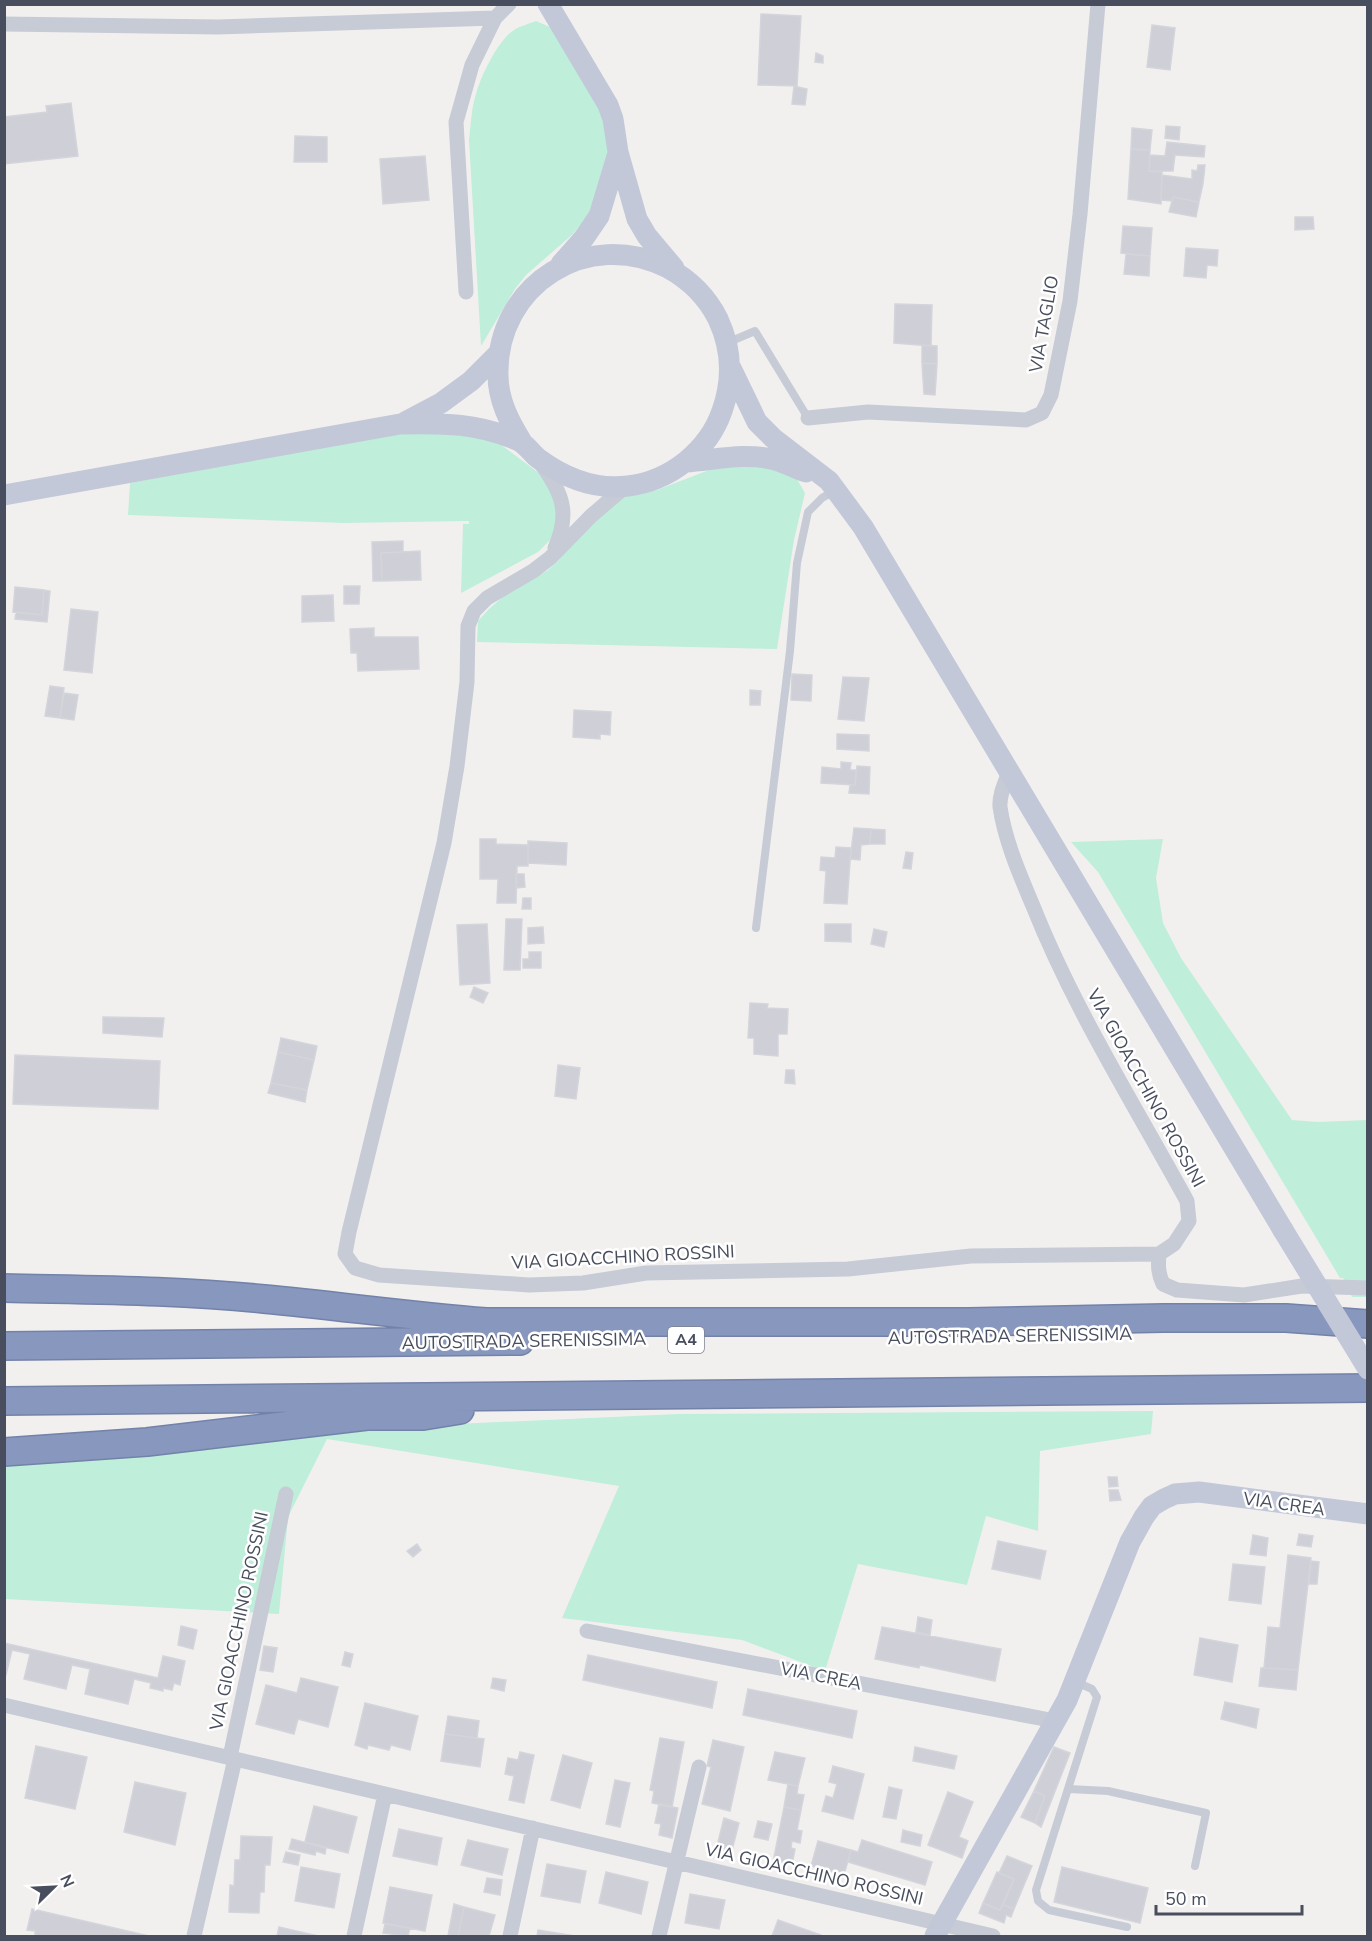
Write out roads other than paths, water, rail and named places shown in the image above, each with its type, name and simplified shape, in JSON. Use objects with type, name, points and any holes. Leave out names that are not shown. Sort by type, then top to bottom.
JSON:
[{"type":"highway","points":[[4,1288],[140,1290],[263,1299],[486,1323],[956,1322],[1286,1318],[1368,1324]]},
{"type":"highway","name":"AUTOSTRADA SERENISSIMA","points":[[4,1346],[1368,1332]]},
{"type":"highway","points":[[4,1401],[1368,1389]]},
{"type":"highway","points":[[4,1452],[147,1442],[367,1416],[423,1416],[548,1396]]},
{"type":"main road","points":[[548,4],[608,105],[615,126],[618,152],[637,219],[647,236],[710,305],[722,327],[727,344],[730,368],[728,395],[719,420],[705,443],[686,462],[657,478],[626,486],[594,485],[584,482],[564,475],[537,458],[522,442],[510,422],[501,400],[498,377],[498,354],[505,328],[518,304],[535,284],[556,269],[584,238],[598,216],[618,152]]},
{"type":"main road","points":[[556,269],[587,257],[620,254],[652,260],[681,275]]},
{"type":"main road","points":[[400,424],[441,404],[471,381],[498,354]]},
{"type":"main road","points":[[730,368],[758,422],[773,438],[832,486],[863,527],[1368,1369]]},
{"type":"main road","points":[[4,495],[400,424],[468,425],[522,442]]},
{"type":"main road","points":[[686,462],[729,457],[773,460],[832,486]]},
{"type":"main road","name":"VIA CREA","points":[[939,1930],[1055,1721],[1075,1681],[1130,1542],[1152,1506],[1175,1494],[1199,1492],[1368,1514]]},
{"type":"street","points":[[466,292],[456,122],[472,65],[495,18],[509,4]]},
{"type":"street","name":"VIA TAGLIO","points":[[807,418],[868,412],[1026,420],[1042,413],[1051,395],[1070,301],[1098,4]]},
{"type":"street","points":[[4,24],[218,27],[495,18]]},
{"type":"street","points":[[537,458],[557,486],[563,506],[562,529],[550,558]]},
{"type":"street","name":"VIA GIOACCHINO ROSSINI","points":[[626,486],[591,516],[550,558],[533,571],[487,598],[474,611],[468,626],[467,682],[457,766],[444,843],[349,1232],[345,1254],[355,1268],[379,1275],[529,1285],[583,1282],[646,1273],[848,1269],[971,1256],[1159,1254],[1174,1244],[1189,1221],[1186,1201],[1068,985],[1041,926],[1009,841],[1000,805],[1003,787],[1010,772]]},
{"type":"street","points":[[1159,1254],[1158,1274],[1163,1284],[1177,1290],[1244,1295],[1302,1286],[1368,1288]]},
{"type":"street","name":"VIA GIOACCHINO ROSSINI","points":[[194,1936],[286,1494]]},
{"type":"street","name":"VIA CREA","points":[[587,1631],[1055,1721]]},
{"type":"street","name":"VIA GIOACCHINO ROSSINI","points":[[4,1705],[675,1862],[939,1930],[993,1936]]},
{"type":"street","points":[[659,1936],[699,1767]]},
{"type":"street","points":[[354,1936],[385,1794]]},
{"type":"street","points":[[510,1936],[533,1828]]},
{"type":"lane","points":[[727,344],[755,331],[807,418]]},
{"type":"lane","points":[[756,928],[790,651],[797,563],[808,512],[832,486]]},
{"type":"lane","points":[[1075,1681],[1092,1689],[1096,1697],[1036,1890],[1038,1901],[1050,1910],[1127,1927]]},
{"type":"lane","points":[[1069,1789],[1108,1791],[1206,1813],[1195,1866]]}]
